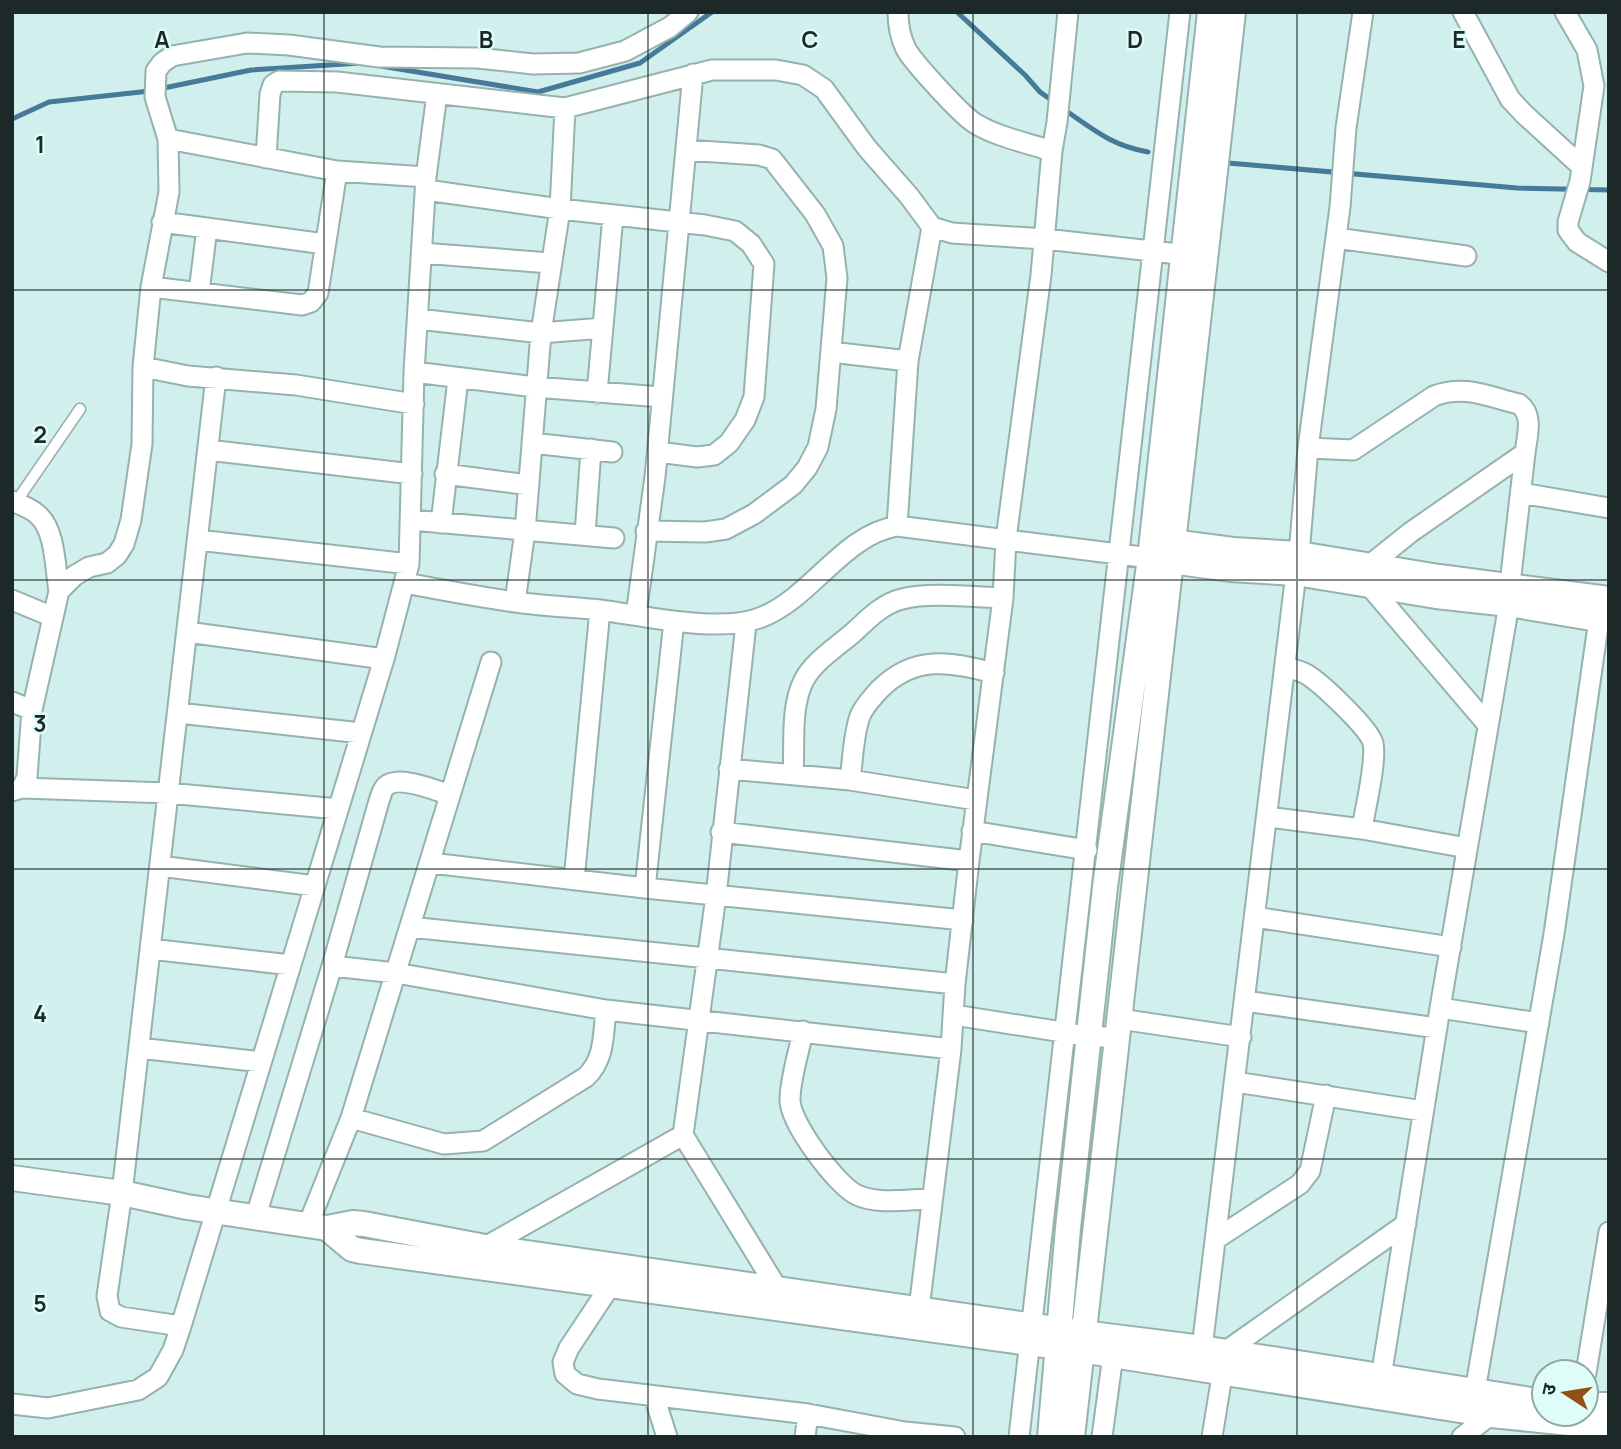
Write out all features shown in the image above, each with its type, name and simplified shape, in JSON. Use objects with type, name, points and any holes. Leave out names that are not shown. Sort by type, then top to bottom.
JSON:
[{"type":"street","points":[[59,591],[74,576],[89,567],[107,563],[117,555],[124,544],[131,520],[142,444],[143,367],[151,288],[169,192],[168,139],[155,97],[156,71],[162,63],[172,56],[247,43],[289,45],[379,57],[478,58],[533,64],[579,63],[625,51],[670,27],[688,12]]},
{"type":"street","points":[[898,12],[898,26],[907,52],[961,112],[974,123],[994,133],[1052,151]]},
{"type":"street","points":[[919,1309],[951,1049],[955,984],[972,831],[1003,598],[1006,540],[1045,239],[1068,12]]},
{"type":"street","points":[[1072,1437],[1070,1339],[1077,1034],[1087,850],[1181,12]]},
{"type":"street","points":[[1050,1437],[1070,1339],[1119,1028],[1161,550],[1194,256],[1210,12]]},
{"type":"street","points":[[1194,256],[1233,12]]},
{"type":"street","points":[[1212,1437],[1217,1357],[1216,1239],[1286,666],[1308,448],[1340,206],[1346,128],[1363,12]]},
{"type":"street","points":[[1463,12],[1510,99],[1581,174]]},
{"type":"street","points":[[1566,12],[1601,82],[1568,230],[1577,242],[1609,262]]},
{"type":"street","points":[[266,158],[270,94],[273,85],[279,81],[337,82],[565,108],[712,70],[776,70],[803,75],[824,89],[867,148],[909,196],[932,228],[952,233],[1045,239],[1194,256]]},
{"type":"street","points":[[636,615],[658,452],[693,74]]},
{"type":"street","points":[[12,1404],[48,1408],[138,1390],[158,1377],[173,1350],[181,1326],[384,659],[407,574],[411,520],[414,372],[426,183],[437,94]]},
{"type":"street","points":[[515,602],[525,531],[541,333],[560,209],[565,108]]},
{"type":"street","points":[[168,139],[560,209],[679,221],[735,231],[759,253],[764,264],[754,397],[745,420],[729,443],[714,454],[696,457],[658,452]]},
{"type":"street","points":[[646,531],[705,532],[726,529],[754,514],[793,485],[807,468],[818,447],[826,409],[837,278],[833,246],[815,214],[772,159],[759,155],[686,150]]},
{"type":"street","points":[[151,288],[302,305],[311,302],[318,293],[337,171]]},
{"type":"street","points":[[597,393],[613,216]]},
{"type":"street","points":[[162,222],[325,244]]},
{"type":"street","points":[[199,292],[207,228]]},
{"type":"street","points":[[897,526],[908,361],[932,228]]},
{"type":"street","points":[[1336,238],[1466,256]]},
{"type":"street","points":[[422,253],[550,263]]},
{"type":"street","points":[[418,319],[541,333],[603,328]]},
{"type":"street","points":[[831,352],[908,361]]},
{"type":"street","points":[[143,367],[188,376],[296,386],[414,404]]},
{"type":"street","points":[[414,372],[535,387],[661,397]]},
{"type":"street","points":[[181,1326],[121,1317],[110,1311],[107,1296],[122,1193],[216,377]]},
{"type":"street","points":[[441,523],[458,379]]},
{"type":"street","points":[[1308,448],[1353,450],[1434,396],[1447,391],[1462,389],[1518,404],[1525,409],[1529,418],[1509,594],[1380,1387]]},
{"type":"street","points":[[532,443],[612,452]]},
{"type":"street","points":[[585,535],[590,449]]},
{"type":"street","points":[[208,450],[412,474]]},
{"type":"street","points":[[1369,574],[1411,532],[1525,453]]},
{"type":"street","points":[[445,474],[529,485]]},
{"type":"street","points":[[1521,493],[1608,503]]},
{"type":"street","points":[[14,502],[33,511],[44,522],[52,547],[59,591],[32,710],[27,777],[17,789]]},
{"type":"street","points":[[411,520],[614,538]]},
{"type":"street","points":[[198,540],[407,574],[515,602],[600,610],[674,621],[746,624],[788,602],[869,534],[897,526],[1120,555],[1161,550],[1233,550],[1369,574],[1439,577],[1606,613],[1555,934],[1475,1391]]},
{"type":"street","points":[[1019,1437],[1077,1034],[1105,887],[1161,550]]},
{"type":"street","points":[[1369,574],[1488,725]]},
{"type":"street","points":[[793,775],[796,712],[804,680],[813,668],[871,617],[886,605],[903,598],[1003,598]]},
{"type":"street","points":[[12,600],[52,617]]},
{"type":"street","points":[[574,880],[600,610]]},
{"type":"street","points":[[645,888],[674,621]]},
{"type":"street","points":[[746,624],[716,896],[683,1135],[778,1298]]},
{"type":"street","points":[[187,632],[384,659]]},
{"type":"street","points":[[318,1226],[491,662]]},
{"type":"street","points":[[850,780],[856,732],[862,713],[871,698],[885,685],[919,665],[935,663],[958,664],[994,673]]},
{"type":"street","points":[[1286,666],[1320,684],[1364,729],[1373,743],[1363,829]]},
{"type":"street","points":[[12,702],[32,710]]},
{"type":"street","points":[[178,713],[361,733]]},
{"type":"street","points":[[729,769],[850,780],[976,800]]},
{"type":"street","points":[[256,1216],[385,787],[395,781],[405,782],[450,794]]},
{"type":"street","points":[[17,789],[169,793],[338,809]]},
{"type":"street","points":[[1268,817],[1363,829],[1467,848]]},
{"type":"street","points":[[972,831],[1087,850]]},
{"type":"street","points":[[721,832],[969,861]]},
{"type":"street","points":[[431,863],[716,896],[963,920]]},
{"type":"street","points":[[160,866],[315,886]]},
{"type":"street","points":[[1255,917],[1451,947]]},
{"type":"street","points":[[410,927],[955,984]]},
{"type":"street","points":[[150,949],[291,965]]},
{"type":"street","points":[[332,966],[396,973],[606,1010],[951,1049]]},
{"type":"street","points":[[1245,1000],[1437,1028]]},
{"type":"street","points":[[1440,1008],[1539,1023]]},
{"type":"street","points":[[351,1118],[444,1144],[483,1141],[586,1077],[597,1066],[602,1052],[606,1010]]},
{"type":"street","points":[[954,1016],[1077,1034],[1119,1028],[1241,1037]]},
{"type":"street","points":[[803,1031],[790,1101],[794,1119],[840,1183],[857,1195],[876,1199],[932,1199]]},
{"type":"street","points":[[139,1048],[261,1062]]},
{"type":"street","points":[[1235,1082],[1423,1111]]},
{"type":"street","points":[[1216,1239],[1300,1184],[1310,1171],[1326,1095]]},
{"type":"street","points":[[485,1247],[683,1135]]},
{"type":"street","points":[[12,1178],[122,1193],[216,1212],[318,1226],[363,1224],[485,1247],[617,1277]]},
{"type":"street","points":[[1070,1339],[1113,1355],[1217,1357],[1406,1224]]},
{"type":"street","points":[[318,1226],[352,1249],[361,1251],[617,1277],[1217,1357],[1380,1387],[1491,1415],[1530,1415]]},
{"type":"street","points":[[1588,1358],[1609,1232]]},
{"type":"street","points":[[617,1277],[569,1348],[563,1362],[565,1374],[577,1384],[598,1389],[808,1413],[904,1434],[955,1437]]},
{"type":"street","points":[[778,1298],[919,1309],[1032,1334]]},
{"type":"street","points":[[1102,1437],[1113,1355]]},
{"type":"street","points":[[1380,1387],[1475,1391],[1530,1400]]},
{"type":"street","points":[[654,1396],[667,1437]]},
{"type":"street","points":[[1462,1437],[1514,1397]]},
{"type":"street","points":[[805,1437],[808,1413]]},
{"type":"lane","points":[[14,502],[80,409]]},
{"type":"waterway","points":[[381,66],[538,92],[640,63],[712,12]]},
{"type":"waterway","points":[[957,12],[1040,92],[1054,102]]},
{"type":"waterway","points":[[159,89],[251,70],[361,63]]},
{"type":"waterway","points":[[12,119],[49,102],[150,91]]},
{"type":"waterway","points":[[1062,108],[1112,141],[1148,152]]},
{"type":"waterway","points":[[1228,163],[1517,188],[1609,190]]}]
